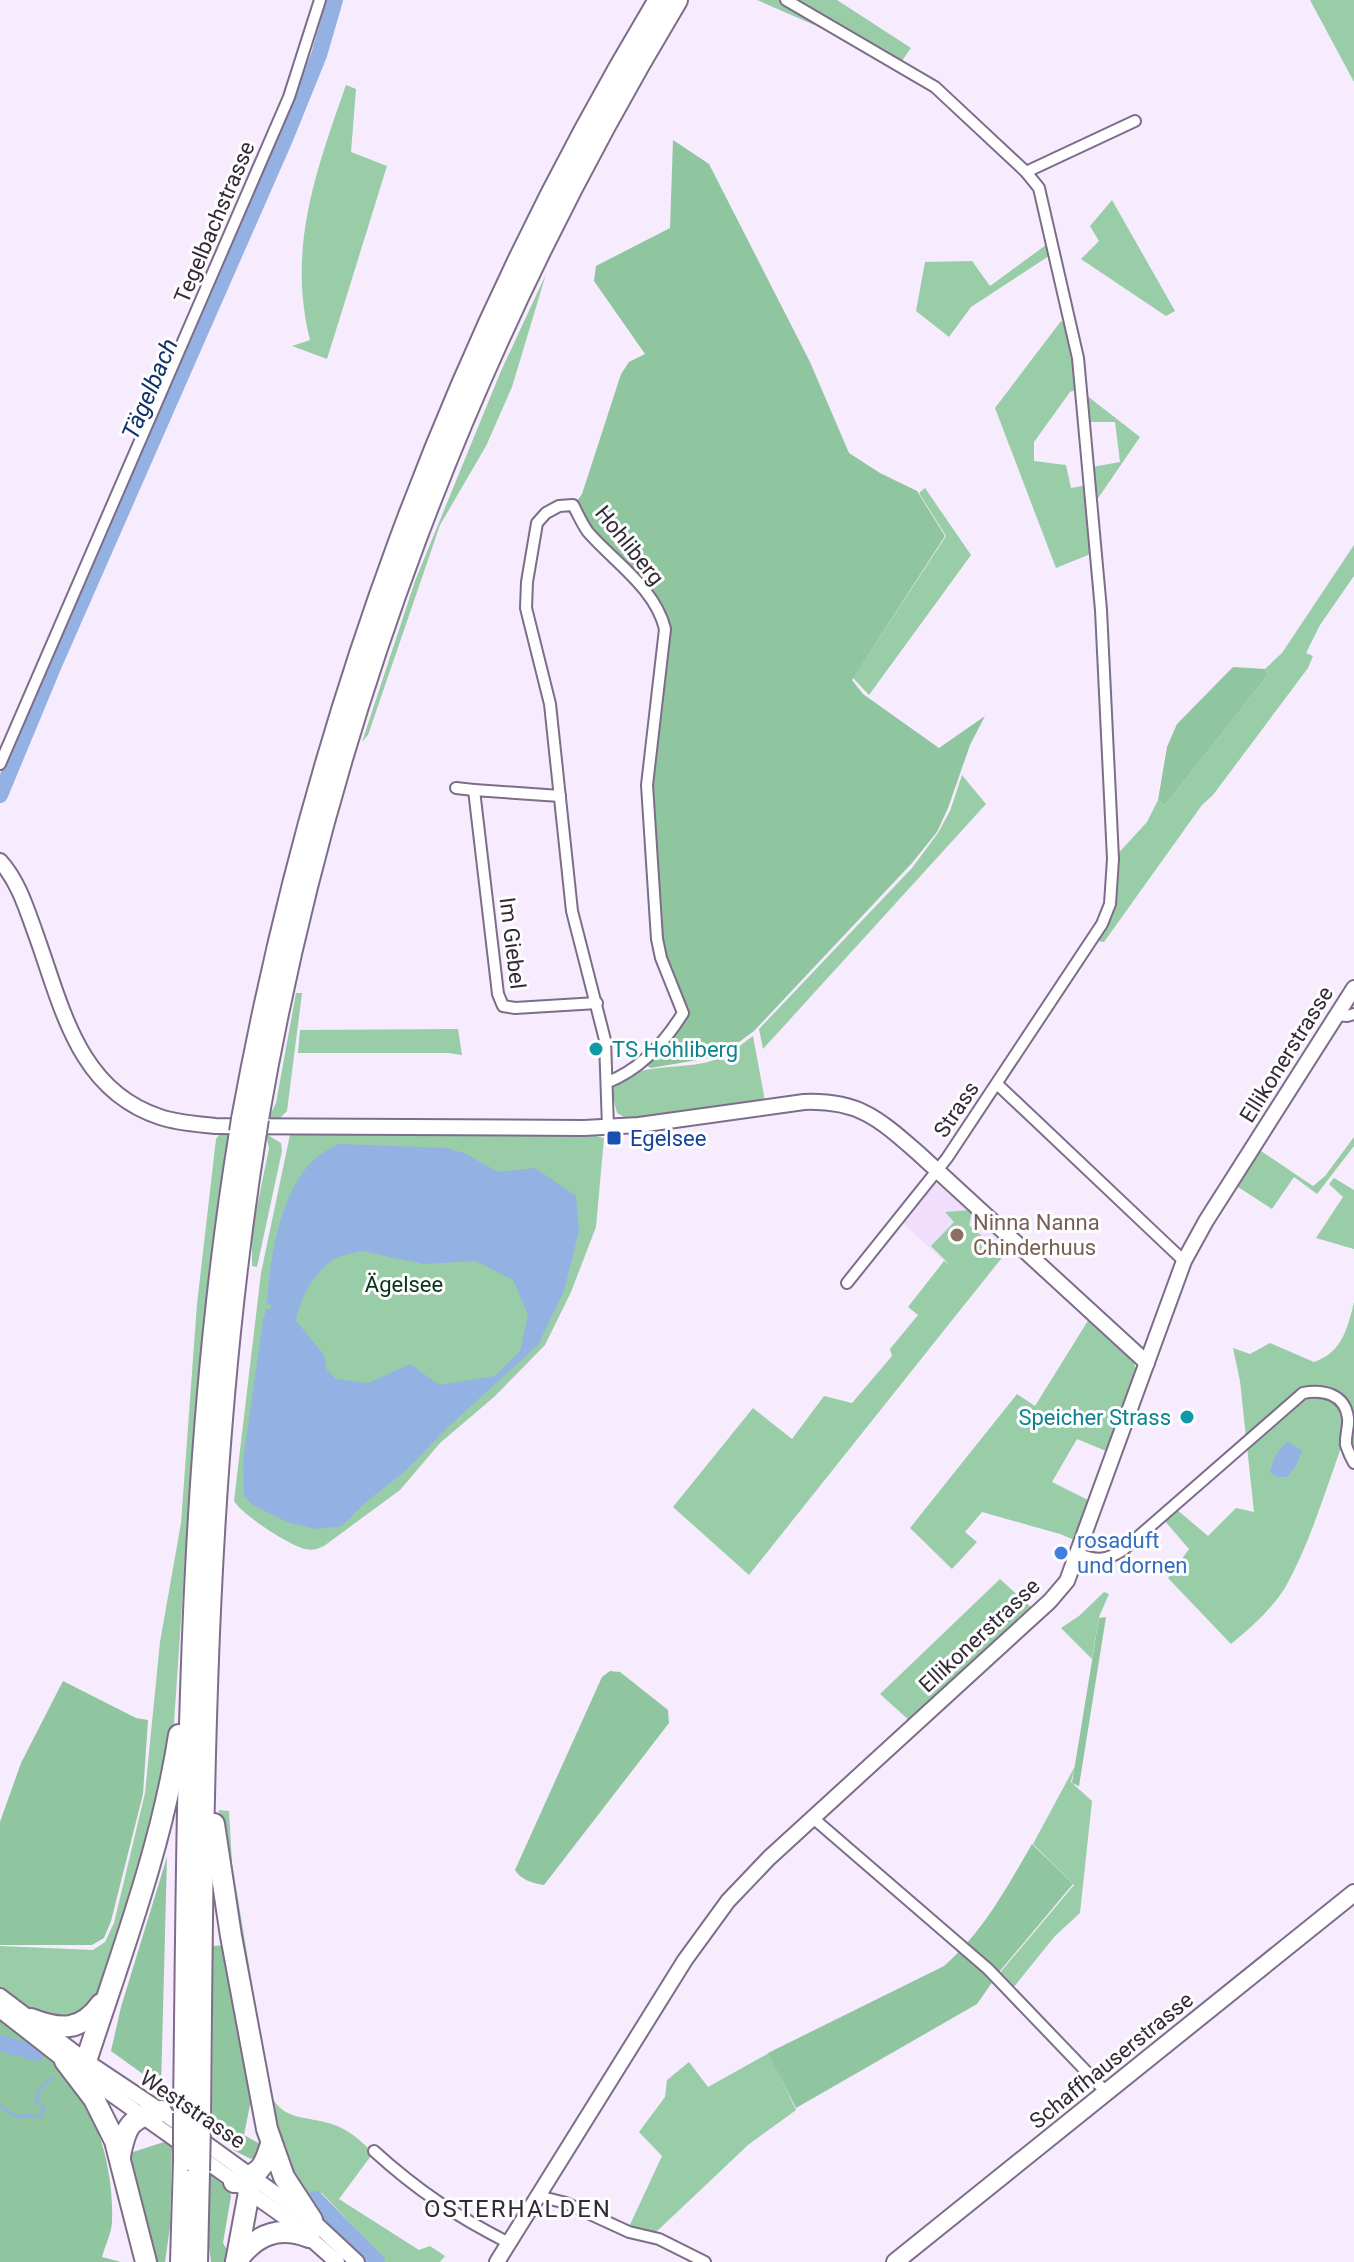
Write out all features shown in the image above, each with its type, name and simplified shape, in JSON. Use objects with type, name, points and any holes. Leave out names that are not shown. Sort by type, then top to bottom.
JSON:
[{"type":"highway","points":[[192,2119],[205,1715],[220,1426],[249,1126],[273,965],[310,813],[351,676],[399,539],[456,395],[526,243],[592,117],[659,0]]},
{"type":"highway","points":[[197,2262],[192,2166],[192,1645],[209,1368],[223,1243],[315,855],[365,682],[413,545],[459,428],[526,279],[592,149],[677,0]]},
{"type":"highway","points":[[146,2262],[120,2156],[80,2066],[110,1986],[167,1798],[192,1645]]},
{"type":"highway","points":[[205,1715],[218,1856],[254,2069],[271,2144],[310,2228],[268,2234],[252,2243],[236,2262]]},
{"type":"highway","points":[[31,2019],[53,2027],[80,2023],[95,2012],[110,1986]]},
{"type":"highway","points":[[120,2156],[128,2126],[152,2114]]},
{"type":"highway","points":[[236,2262],[244,2183],[265,2164],[271,2144]]},
{"type":"highway","points":[[181,2262],[192,2166]]},
{"type":"main road","name":"Schaffhauserstrasse","points":[[895,2262],[1354,1893]]},
{"type":"street","name":"Tegelbachstrasse","points":[[0,764],[289,97],[320,0]]},
{"type":"street","points":[[786,0],[935,87],[1026,172],[1039,188],[1079,369],[1106,687],[1110,904],[1102,924],[997,1084]]},
{"type":"street","points":[[1026,172],[1135,121]]},
{"type":"street","name":"Hohliberg","points":[[608,1082],[642,1063],[683,1013],[661,958],[657,939],[647,785],[665,629],[663,619],[633,577],[587,530],[573,505],[559,506],[546,513],[537,523],[526,608],[550,704],[572,911],[605,1040],[608,1127]]},
{"type":"street","points":[[456,788],[560,796]]},
{"type":"street","name":"Im Giebel","points":[[474,790],[499,1001],[503,1006],[515,1008],[597,1003]]},
{"type":"street","points":[[0,861],[20,892],[75,1040],[94,1073],[112,1092],[146,1111],[180,1122],[215,1126],[608,1127],[804,1102],[852,1105],[879,1119],[1147,1363]]},
{"type":"street","name":"Ellikonerstrasse","points":[[497,2262],[506,2242],[709,1924],[728,1901],[769,1858],[1059,1592],[1067,1581],[1184,1261],[1206,1221],[1354,988]]},
{"type":"street","points":[[1337,1015],[1354,1014]]},
{"type":"street","name":"Strass","points":[[847,1283],[937,1170],[997,1084],[1184,1261]]},
{"type":"street","points":[[1077,1553],[1101,1560],[1123,1550],[1303,1393],[1317,1390],[1337,1397],[1344,1406],[1348,1418],[1346,1442],[1354,1463]]},
{"type":"street","points":[[813,1818],[988,1969],[1106,2092]]},
{"type":"street","name":"Weststrasse","points":[[0,1996],[31,2019],[80,2066]]},
{"type":"street","name":"Weststrasse","points":[[0,2010],[152,2114],[357,2262]]},
{"type":"street","points":[[374,2151],[420,2191],[459,2217],[506,2242]]},
{"type":"street","points":[[538,2196],[566,2203],[629,2232],[659,2239],[705,2262]]},
{"type":"street","name":"Weststrasse","points":[[310,2228],[337,2262]]},
{"type":"shaded area","name":"Ninna Nanna Chinderhuus","points":[[936,1182],[941,1187],[943,1184],[1011,1247],[976,1291],[902,1222]]},
{"type":"green space","points":[[757,0],[837,0],[911,48],[901,62],[846,29],[828,31]]},
{"type":"green space","points":[[1310,0],[1354,0],[1354,82]]},
{"type":"green space","points":[[346,85],[356,89],[351,152],[387,166],[327,359],[292,346],[310,340],[304,306],[303,242],[315,179]]},
{"type":"green space","points":[[673,140],[709,164],[810,362],[849,453],[917,491],[945,536],[852,680],[863,694],[939,748],[985,716],[970,745],[937,832],[912,863],[754,1031],[720,1056],[651,1068],[642,1063],[683,1013],[661,958],[647,785],[663,618],[587,530],[574,505],[582,494],[621,374],[629,362],[645,354],[594,281],[596,266],[670,228]]},
{"type":"green space","points":[[1112,200],[1175,311],[1166,316],[1081,259],[1099,241],[1090,226]]},
{"type":"green space","points":[[1050,242],[1052,254],[971,307],[949,337],[916,311],[925,262],[972,261],[990,286]]},
{"type":"green space","points":[[546,274],[512,387],[486,446],[440,525],[368,735],[362,742],[415,581],[501,371]]},
{"type":"green space","points":[[1061,321],[1068,325],[1078,389],[1070,392],[1034,442],[1034,461],[1066,465],[1071,488],[1093,484],[1092,467],[1120,462],[1115,422],[1087,422],[1086,395],[1140,437],[1090,510],[1093,553],[1056,568],[995,408]]},
{"type":"green space","points":[[925,488],[971,555],[869,695],[853,678],[946,536],[919,493]]},
{"type":"green space","points":[[1354,545],[1354,576],[1320,625],[1306,653],[1313,656],[1308,668],[1213,795],[1202,805],[1104,942],[1091,940],[1102,924],[1113,859],[1147,822],[1158,800],[1165,805],[1268,675],[1265,669],[1282,653]]},
{"type":"green space","points":[[1233,667],[1265,669],[1268,675],[1165,805],[1158,800],[1167,747],[1177,724]]},
{"type":"green space","points":[[962,775],[986,804],[763,1049],[759,1029],[912,868],[950,811]]},
{"type":"green space","points":[[296,993],[302,993],[287,1111],[279,1119],[268,1119],[276,1103]]},
{"type":"green space","points":[[458,1029],[462,1055],[298,1053],[300,1030]]},
{"type":"green space","points":[[753,1036],[765,1101],[631,1121],[617,1113],[611,1089],[623,1079],[649,1069],[708,1062],[726,1055]]},
{"type":"green space","name":"Ägelsee","points":[[291,1130],[574,1131],[604,1138],[596,1227],[571,1292],[545,1345],[494,1397],[440,1443],[400,1490],[324,1546],[313,1550],[278,1536],[246,1514],[234,1501],[261,1273]]},
{"type":"green space","points":[[232,1131],[207,1299],[173,1738],[162,1798],[107,1979],[87,2013],[48,2023],[0,1990],[0,1946],[93,1950],[105,1942],[114,1923],[145,1793],[160,1642],[181,1523],[197,1304],[216,1139]]},
{"type":"green space","points":[[266,1134],[281,1143],[282,1151],[257,1267],[252,1266],[252,1232],[269,1148]]},
{"type":"green space","points":[[1354,1137],[1354,1146],[1317,1194],[1294,1177],[1272,1209],[1235,1185],[1258,1149],[1313,1186],[1325,1176]]},
{"type":"green space","points":[[1334,1178],[1354,1190],[1354,1249],[1316,1238],[1343,1197],[1329,1184]]},
{"type":"green space","points":[[970,1210],[969,1225],[1004,1255],[749,1575],[673,1507],[753,1408],[792,1439],[824,1396],[852,1403],[892,1356],[890,1349],[918,1315],[908,1307],[944,1261],[949,1264],[931,1246],[954,1222],[945,1212]]},
{"type":"green space","points":[[1354,1302],[1354,1455],[1345,1437],[1311,1532],[1286,1586],[1261,1617],[1231,1644],[1168,1578],[1189,1549],[1164,1520],[1176,1509],[1208,1536],[1236,1508],[1254,1512],[1240,1381],[1233,1348],[1250,1354],[1270,1343],[1314,1362],[1324,1358],[1337,1346],[1346,1330]]},
{"type":"green space","points":[[1089,1319],[1133,1360],[1138,1377],[1111,1453],[1077,1439],[1052,1482],[1092,1502],[1079,1542],[982,1512],[965,1532],[977,1542],[952,1569],[910,1528],[1017,1394],[1035,1406]]},
{"type":"green space","points":[[1000,1579],[1034,1610],[911,1722],[880,1694]]},
{"type":"green space","points":[[1104,1592],[1109,1594],[1099,1617],[1092,1659],[1061,1628]]},
{"type":"green space","points":[[1106,1617],[1079,1786],[1072,1783],[1099,1618]]},
{"type":"green space","points":[[610,1671],[620,1672],[668,1710],[669,1723],[544,1885],[531,1882],[515,1870],[602,1677]]},
{"type":"green space","points":[[63,1681],[136,1718],[148,1720],[143,1794],[104,1938],[92,1945],[0,1945],[0,1822],[21,1763]]},
{"type":"green space","points":[[1075,1766],[1071,1782],[1092,1801],[1080,1913],[1055,1936],[1013,1988],[998,1975],[1074,1885],[1033,1844]]},
{"type":"green space","points":[[219,1810],[229,1811],[232,1863],[270,2092],[287,2113],[344,2129],[373,2153],[339,2199],[419,2250],[430,2246],[445,2256],[440,2262],[386,2262],[322,2193],[309,2206],[279,2154],[223,1858]]},
{"type":"green space","points":[[1032,1844],[1073,1884],[1000,1971],[977,2004],[796,2108],[768,2053],[944,1966],[982,1924]]},
{"type":"green space","points":[[167,1857],[161,2087],[111,2051],[121,2007]]},
{"type":"green space","points":[[226,1945],[237,2030],[251,2100],[244,2135],[262,2145],[262,2152],[251,2159],[212,2134],[213,1946]]},
{"type":"green space","points":[[0,2017],[62,2068],[89,2109],[107,2164],[112,2202],[112,2225],[102,2257],[121,2262],[0,2262]]},
{"type":"green space","points":[[769,2053],[796,2110],[748,2145],[654,2234],[628,2229],[662,2156],[639,2132],[665,2097],[667,2080],[689,2062],[708,2087]]},
{"type":"green space","points":[[164,2142],[172,2147],[170,2227],[165,2262],[157,2262],[149,2243],[130,2153]]},
{"type":"green space","points":[[209,2174],[229,2189],[231,2196],[223,2243],[229,2253],[228,2262],[211,2262],[208,2239]]},
{"type":"green space","points":[[322,2194],[386,2262],[367,2262],[311,2205]]},
{"type":"water","name":"Ägelsee","points":[[339,1144],[446,1148],[464,1153],[498,1172],[535,1168],[576,1196],[579,1231],[564,1291],[538,1345],[450,1425],[403,1473],[367,1501],[342,1526],[317,1529],[287,1522],[253,1505],[244,1496],[243,1461],[263,1321],[266,1309],[271,1309],[267,1304],[268,1287],[279,1225],[294,1186],[305,1170],[317,1157]],"holes":[[[362,1251],[423,1264],[476,1261],[513,1280],[528,1315],[520,1351],[495,1376],[439,1385],[410,1364],[368,1383],[336,1379],[327,1370],[324,1355],[296,1321],[305,1294],[322,1269],[337,1258]]]},
{"type":"water","points":[[1288,1442],[1302,1451],[1287,1477],[1277,1477],[1270,1472],[1278,1451]]},
{"type":"waterway","name":"Tägelbach","points":[[0,795],[285,139],[319,55],[335,0]]},
{"type":"waterway","name":"Tägelbach","points":[[0,2043],[36,2053]]},
{"type":"waterway","points":[[0,2106],[18,2118],[23,2115],[41,2117],[44,2108],[36,2102],[39,2090],[53,2077]]},
{"type":"waterway","name":"Tägelbach","points":[[315,2199],[377,2262]]},
{"type":"place","name":"TS Hohliberg","points":[[596,1049]]},
{"type":"place","name":"Egelsee","points":[[614,1138]]},
{"type":"place","name":"Ninna Nanna Chinderhuus","points":[[957,1235]]},
{"type":"place","name":"Speicher Strass","points":[[1187,1417]]},
{"type":"place","name":"rosaduft und dornen","points":[[1061,1553]]},
{"type":"district","name":"OSTERHALDEN","points":[[518,2209]]}]
